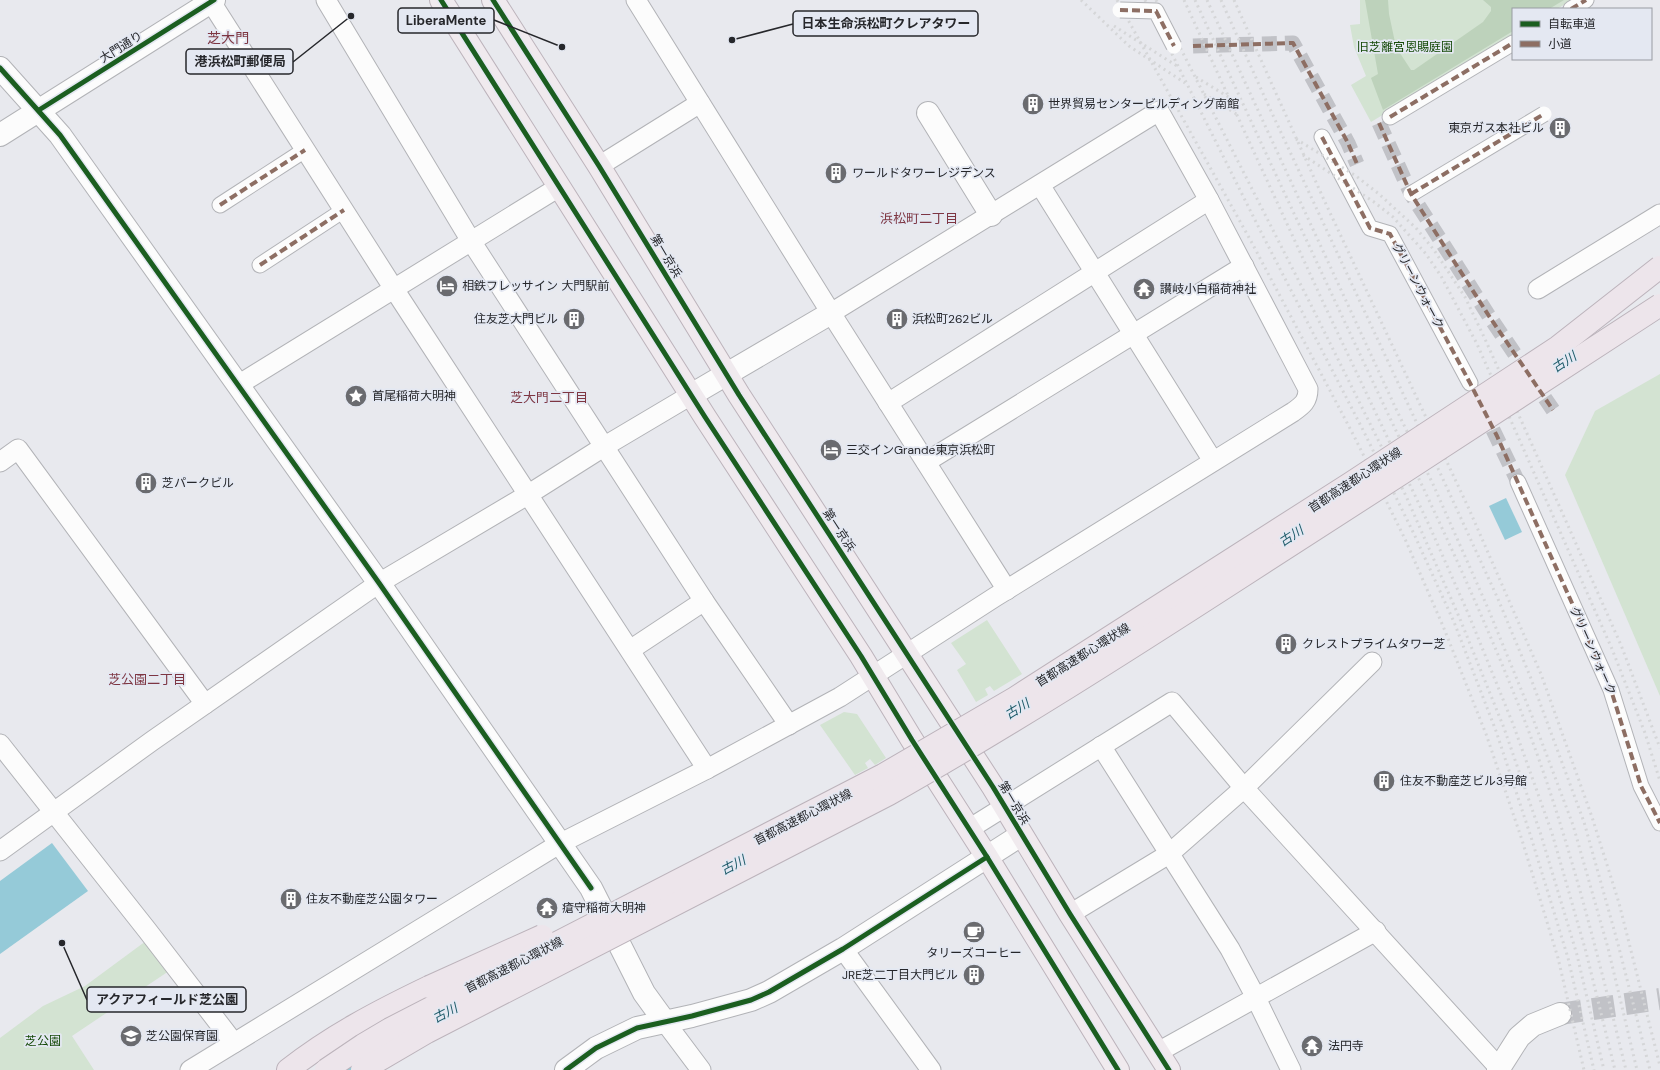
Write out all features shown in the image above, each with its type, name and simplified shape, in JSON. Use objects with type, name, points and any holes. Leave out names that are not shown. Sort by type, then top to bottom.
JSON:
[{"type":"highway","points":[[441,0],[691,395],[987,857],[1118,1070]]},
{"type":"highway","name":"第一京浜","points":[[493,0],[599,166],[726,374],[978,765],[1070,914],[1164,1061]]},
{"type":"highway","name":"首都高速都心環状線","points":[[326,1070],[344,1057],[390,1029],[883,775],[1016,698],[1351,483],[1558,347],[1660,267]]},
{"type":"highway","points":[[1558,347],[1660,281]]},
{"type":"highway","name":"首都高速都心環状線","points":[[362,1070],[427,1032],[889,794],[953,758],[1118,656],[1660,305]]},
{"type":"highway","name":"首都高速都心環状線","points":[[1527,392],[1660,323]]},
{"type":"highway","points":[[288,1070],[337,1035],[374,1014],[429,987],[516,947],[691,875]]},
{"type":"street","points":[[326,0],[471,241],[704,601],[789,725]]},
{"type":"street","points":[[636,0],[831,313],[1007,590]]},
{"type":"street","points":[[1573,8],[1586,0]]},
{"type":"street","points":[[213,1],[305,150],[707,769]]},
{"type":"street","name":"大門通り","points":[[0,135],[213,1]]},
{"type":"street","points":[[1120,10],[1156,11],[1174,46]]},
{"type":"street","points":[[1390,117],[1512,45]]},
{"type":"street","points":[[0,68],[39,110],[64,141],[379,583],[591,888],[644,993],[701,1070]]},
{"type":"street","points":[[599,166],[700,103]]},
{"type":"street","points":[[0,851],[205,704],[379,583],[529,494],[605,446],[831,313],[1159,111],[1209,200],[1308,388],[1308,398],[1302,406],[1007,590],[840,697],[707,769],[559,844],[190,1070]]},
{"type":"street","points":[[928,113],[992,215]]},
{"type":"street","points":[[1411,194],[1544,114]]},
{"type":"street","name":"グリーンウォーク","points":[[1322,137],[1370,228],[1390,234],[1470,383]]},
{"type":"street","points":[[220,205],[305,150]]},
{"type":"street","points":[[1040,185],[1213,461]]},
{"type":"street","points":[[238,385],[559,187]]},
{"type":"street","points":[[888,403],[1209,200]]},
{"type":"street","points":[[260,265],[344,210]]},
{"type":"street","points":[[1538,289],[1660,214]]},
{"type":"street","points":[[926,462],[1133,333],[1244,266]]},
{"type":"street","points":[[0,462],[18,449],[205,704]]},
{"type":"street","name":"グリーンウォーク","points":[[1518,482],[1611,690],[1641,786],[1660,823]]},
{"type":"street","points":[[630,650],[704,601]]},
{"type":"street","points":[[1070,914],[1169,854],[1244,788],[1372,662]]},
{"type":"street","points":[[969,829],[1172,702],[1244,788],[1376,931],[1499,1069],[1519,1037],[1533,1025],[1560,1014]]},
{"type":"street","points":[[0,744],[234,1043]]},
{"type":"street","points":[[1101,746],[1230,949],[1291,1070]]},
{"type":"street","points":[[566,1070],[596,1048],[637,1028],[751,1000],[843,949],[1021,835]]},
{"type":"street","points":[[1164,1061],[1255,998],[1376,931]]},
{"type":"street","points":[[843,949],[932,1070]]},
{"type":"green space","name":"旧芝離宮恩賜庭園","points":[[1360,0],[1572,0],[1559,8],[1512,8],[1512,37],[1371,122],[1351,85],[1366,76],[1354,47],[1350,25],[1360,24]]},
{"type":"green space","points":[[1365,0],[1388,0],[1389,14],[1396,47],[1411,70],[1414,70],[1483,22],[1491,11],[1491,7],[1483,0],[1564,0],[1551,8],[1512,8],[1512,32],[1383,110],[1371,78],[1378,74]]},
{"type":"green space","points":[[1660,374],[1660,696],[1565,475],[1595,411]]},
{"type":"green space","points":[[987,620],[1022,674],[994,691],[990,686],[985,689],[988,695],[976,702],[957,670],[966,664],[951,643]]},
{"type":"green space","points":[[844,712],[857,714],[886,758],[875,765],[870,759],[865,763],[868,768],[855,775],[820,725]]},
{"type":"green space","name":"芝公園","points":[[146,941],[169,971],[72,1036],[94,1070],[0,1070],[0,1038],[43,1006],[85,986]]},
{"type":"water","points":[[1506,498],[1522,532],[1505,540],[1489,506]]},
{"type":"water","points":[[52,843],[88,891],[0,954],[0,881]]},
{"type":"waterway","name":"古川","points":[[347,1070],[387,1046]]},
{"type":"tunnel","points":[[1193,46],[1293,43],[1348,143],[1357,164]]},
{"type":"tunnel","points":[[1379,123],[1411,194],[1489,316],[1553,410]]},
{"type":"tunnel","points":[[1483,409],[1518,482]]},
{"type":"tunnel","points":[[1560,1014],[1660,999]]},
{"type":"railway","points":[[1081,0],[1129,46],[1185,83]]},
{"type":"railway","points":[[1117,0],[1252,243],[1354,436],[1405,539],[1443,626],[1486,734],[1522,840],[1558,958],[1584,1070]]},
{"type":"railway","points":[[1145,0],[1261,232],[1363,430],[1414,534],[1454,622],[1496,731],[1531,837],[1568,958],[1594,1070]]},
{"type":"railway","points":[[1156,0],[1406,496],[1460,619],[1504,728],[1541,835],[1577,955],[1604,1070]]},
{"type":"railway","points":[[1184,0],[1323,302],[1429,525],[1468,613],[1513,724],[1552,833],[1586,952],[1615,1070]]},
{"type":"railway","points":[[1195,0],[1442,529],[1509,681],[1540,762],[1568,849],[1593,937],[1626,1070]]},
{"type":"railway","points":[[1207,0],[1397,411],[1432,482],[1487,606],[1532,716],[1573,825],[1608,948],[1637,1070]]},
{"type":"railway","points":[[1221,0],[1270,109],[1498,599],[1530,676],[1584,822],[1618,944],[1650,1070]]},
{"type":"railway","points":[[1234,0],[1325,202],[1469,509],[1541,674],[1592,817],[1619,903],[1660,1066]]},
{"type":"railway","points":[[1114,26],[1177,66]]},
{"type":"railway","points":[[1196,77],[1230,98]]},
{"type":"railway","points":[[1204,94],[1238,115]]},
{"type":"railway","points":[[1296,139],[1356,176],[1379,194],[1416,228],[1434,250],[1465,297],[1621,645],[1660,748]]},
{"type":"railway","points":[[1303,155],[1374,202],[1393,217],[1426,254],[1441,276],[1477,344],[1612,649],[1645,733],[1660,781]]},
{"type":"marked path","points":[[1573,8],[1586,0]]},
{"type":"marked path","points":[[1120,10],[1156,11],[1174,46]]},
{"type":"marked path","points":[[1193,46],[1293,43],[1348,143],[1357,164]]},
{"type":"marked path","points":[[1390,117],[1512,44]]},
{"type":"marked path","points":[[1411,194],[1544,114]]},
{"type":"marked path","points":[[1379,123],[1411,194],[1489,316],[1553,410]]},
{"type":"marked path","points":[[1322,137],[1370,228],[1390,234],[1497,436],[1611,690],[1641,786],[1660,823]]},
{"type":"marked path","points":[[220,205],[305,150]]},
{"type":"marked path","points":[[260,265],[344,210]]},
{"type":"cycle path","points":[[39,110],[214,0]]},
{"type":"cycle path","points":[[441,0],[705,417],[861,656],[1118,1070]]},
{"type":"cycle path","points":[[493,0],[599,166],[739,395],[993,787],[1070,914],[1169,1070]]},
{"type":"cycle path","points":[[0,68],[60,135],[379,583],[591,888]]},
{"type":"cycle path","points":[[566,1070],[596,1048],[637,1028],[692,1016],[751,1000],[769,992],[843,949],[987,857]]},
{"type":"place","name":"港浜松町郵便局","points":[[351,16]]},
{"type":"place","name":"日本生命浜松町クレアタワー","points":[[732,40]]},
{"type":"place","name":"LiberaMente","points":[[562,47]]},
{"type":"place","name":"世界貿易センタービルディング南館","points":[[1033,104]]},
{"type":"place","name":"東京ガス本社ビル","points":[[1560,128]]},
{"type":"place","name":"ワールドタワーレジデンス","points":[[836,173]]},
{"type":"place","name":"相鉄フレッサイン 大門駅前","points":[[447,286]]},
{"type":"place","name":"讃岐小白稲荷神社","points":[[1144,289]]},
{"type":"place","name":"住友芝大門ビル","points":[[574,319]]},
{"type":"place","name":"浜松町262ビル","points":[[897,319]]},
{"type":"place","name":"首尾稲荷大明神","points":[[356,396]]},
{"type":"place","name":"三交インGrande東京浜松町","points":[[831,450]]},
{"type":"place","name":"芝パークビル","points":[[146,483]]},
{"type":"place","name":"クレストプライムタワー芝","points":[[1286,644]]},
{"type":"place","name":"住友不動産芝ビル3号館","points":[[1384,781]]},
{"type":"place","name":"住友不動産芝公園タワー","points":[[291,899]]},
{"type":"place","name":"瘡守稲荷大明神","points":[[547,908]]},
{"type":"place","name":"タリーズコーヒー","points":[[974,932]]},
{"type":"place","name":"アクアフィールド芝公園","points":[[62,943]]},
{"type":"place","name":"JRE芝二丁目大門ビル","points":[[974,975]]},
{"type":"place","name":"芝公園保育園","points":[[131,1036]]},
{"type":"place","name":"法円寺","points":[[1312,1046]]},
{"type":"district","name":"芝大門","points":[[228,38]]},
{"type":"district","name":"浜松町二丁目","points":[[919,218]]},
{"type":"district","name":"芝大門二丁目","points":[[549,397]]},
{"type":"district","name":"芝公園二丁目","points":[[147,679]]}]
